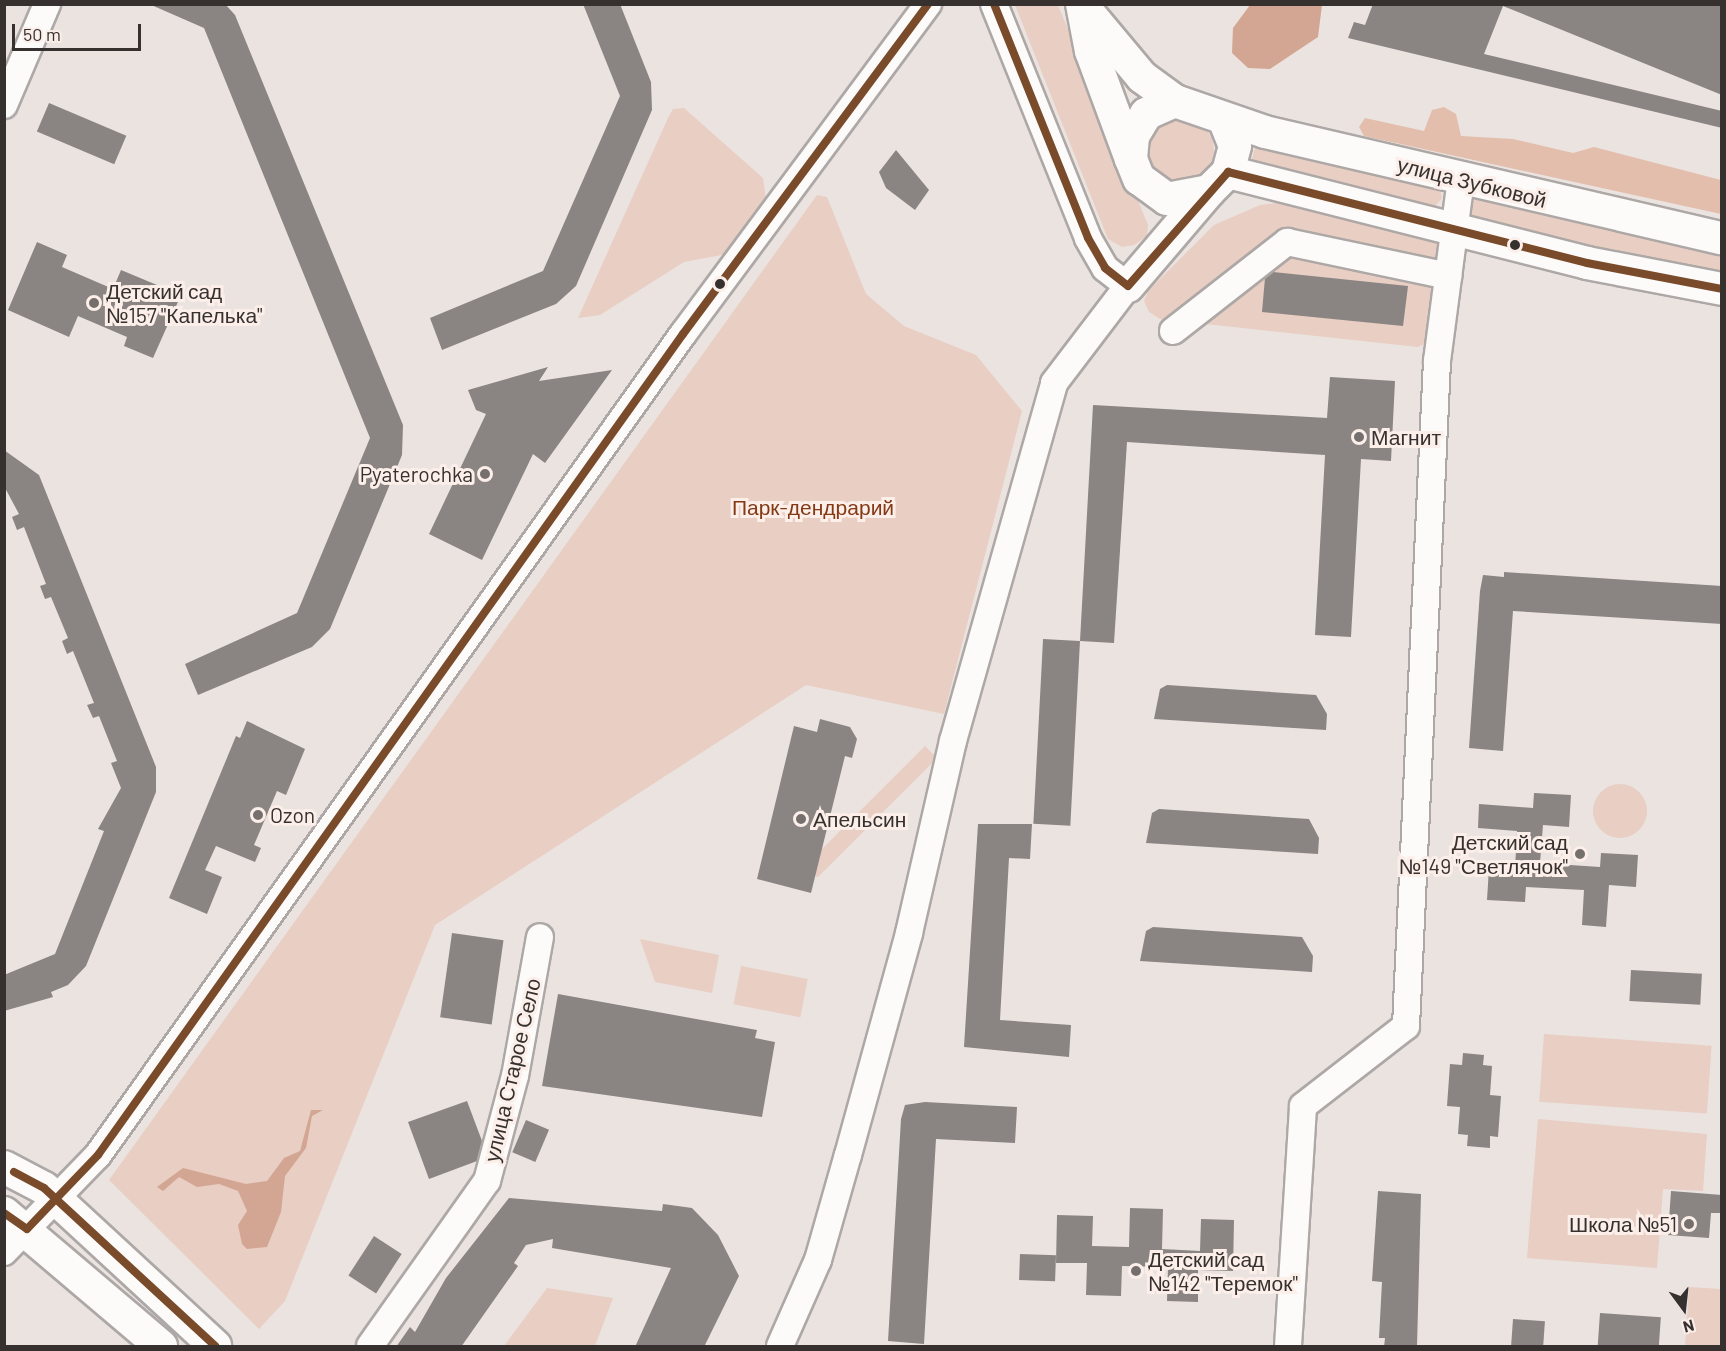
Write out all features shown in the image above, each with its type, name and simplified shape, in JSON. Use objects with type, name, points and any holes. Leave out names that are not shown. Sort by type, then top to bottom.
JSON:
[{"type":"main road","points":[[1082,4],[1091,51],[1135,169],[1166,243]]},
{"type":"main road","name":"улица Зубковой","points":[[1082,4],[1142,77],[1175,100],[1224,119],[1461,179],[1722,238]]},
{"type":"main road","points":[[1175,100],[1146,114],[1133,136],[1135,169],[1167,199],[1219,182],[1347,199],[1453,231],[1722,289]]},
{"type":"main road","points":[[1128,286],[1219,182],[1235,146],[1224,119]]},
{"type":"main road","points":[[4,1167],[57,1200],[215,1347]]},
{"type":"main road","points":[[16,1221],[161,1347]]},
{"type":"street","points":[[4,105],[47,4]]},
{"type":"street","points":[[4,1252],[16,1221],[57,1200],[98,1155],[690,325],[928,4]]},
{"type":"street","points":[[780,1347],[818,1260],[848,1155],[909,933],[953,741],[1054,383],[1128,286],[1106,268],[1088,237],[994,4]]},
{"type":"street","points":[[1288,1347],[1303,1107],[1406,1026],[1437,361],[1461,179]]},
{"type":"street","points":[[1173,331],[1287,242],[1448,276]]},
{"type":"street","name":"улица Старое Село","points":[[370,1347],[487,1181],[515,1076],[540,937]]},
{"type":"green space","points":[[1015,5],[1058,5],[1148,225],[1147,236],[1134,245],[1122,247],[1108,239]]},
{"type":"green space","points":[[684,108],[763,178],[766,200],[727,254],[684,262],[600,315],[578,318],[668,118],[673,109]]},
{"type":"green space","points":[[1174,118],[1188,118],[1200,123],[1209,132],[1214,151],[1212,164],[1205,175],[1188,184],[1174,184],[1162,179],[1153,170],[1148,158],[1148,144],[1153,132],[1162,123]]},
{"type":"green space","points":[[1257,140],[1440,189],[1442,198],[1433,209],[1261,163],[1252,159]]},
{"type":"green space","name":"Парк-дендрарий","points":[[817,195],[827,197],[866,294],[904,326],[976,355],[1022,411],[944,714],[806,685],[435,925],[285,1301],[259,1329],[109,1180]]},
{"type":"green space","points":[[1481,197],[1721,247],[1721,280],[1472,222],[1470,203]]},
{"type":"green space","points":[[1312,199],[1429,233],[1443,252],[1433,340],[1418,347],[1160,319],[1149,312],[1144,301],[1148,291],[1214,225],[1260,205]]},
{"type":"green space","points":[[925,746],[937,758],[818,878],[805,866]]},
{"type":"green space","points":[[1620,784],[1630,786],[1639,792],[1645,801],[1647,811],[1645,821],[1639,830],[1630,836],[1620,838],[1610,836],[1601,830],[1595,821],[1593,811],[1595,801],[1601,792],[1610,786]]},
{"type":"green space","points":[[640,939],[719,955],[712,993],[655,982]]},
{"type":"green space","points":[[741,966],[808,979],[800,1017],[734,1004]]},
{"type":"green space","points":[[1544,1034],[1712,1046],[1707,1114],[1539,1102]]},
{"type":"green space","points":[[1538,1119],[1707,1134],[1703,1191],[1663,1189],[1657,1268],[1527,1258]]},
{"type":"green space","points":[[1689,1287],[1721,1289],[1721,1346],[1685,1346]]},
{"type":"green space","points":[[547,1288],[613,1298],[595,1346],[504,1346]]},
{"type":"shaded area","points":[[1250,5],[1322,5],[1318,37],[1270,69],[1248,68],[1232,53],[1233,28]]},
{"type":"shaded area","points":[[1444,107],[1456,114],[1461,136],[1513,139],[1573,153],[1594,147],[1721,180],[1721,214],[1364,136],[1359,127],[1365,118],[1424,131],[1432,110]]},
{"type":"shaded area","points":[[311,1110],[323,1110],[312,1116],[306,1148],[285,1176],[281,1212],[267,1247],[247,1249],[242,1244],[238,1225],[247,1211],[238,1191],[219,1184],[197,1187],[179,1177],[163,1191],[157,1187],[183,1168],[246,1184],[267,1181],[284,1158],[300,1151]]},
{"type":"building","points":[[149,4],[225,4],[235,15],[403,425],[402,455],[330,629],[312,647],[198,695],[185,664],[297,613],[370,438],[204,28]]},
{"type":"building","points":[[583,4],[620,4],[651,82],[652,110],[576,286],[556,304],[442,350],[430,318],[543,271],[620,96]]},
{"type":"building","points":[[1373,4],[1722,4],[1722,95],[1503,6],[1484,54],[1722,111],[1722,128],[1348,38],[1354,22],[1365,25]]},
{"type":"building","points":[[49,103],[126,136],[114,164],[37,132]]},
{"type":"building","points":[[896,150],[929,190],[915,210],[886,188],[879,172]]},
{"type":"building","name":"Детский сад №157 \"Капелька\"","points":[[37,242],[67,255],[62,267],[113,289],[121,270],[181,295],[153,358],[124,346],[127,337],[78,316],[69,337],[8,310]]},
{"type":"building","points":[[1273,272],[1408,286],[1403,326],[1262,312],[1265,278]]},
{"type":"building","points":[[548,367],[539,381],[612,370],[545,463],[533,454],[482,560],[429,534],[486,414],[476,410],[468,390]]},
{"type":"building","points":[[1330,377],[1395,381],[1391,461],[1361,459],[1351,637],[1315,635],[1325,455],[1127,442],[1114,643],[1080,641],[1093,405],[1327,418]]},
{"type":"building","points":[[4,450],[39,475],[156,767],[156,792],[86,966],[68,985],[51,992],[53,997],[4,1011],[4,975],[55,954],[104,831],[98,829],[121,788],[111,763],[117,761],[99,716],[93,718],[87,705],[94,703],[73,651],[67,654],[62,641],[68,638],[51,597],[45,599],[40,586],[46,584],[24,527],[17,530],[12,517],[19,514],[4,486]]},
{"type":"building","points":[[1504,572],[1722,586],[1722,624],[1513,611],[1503,751],[1469,748],[1483,575],[1504,577]]},
{"type":"building","points":[[1043,639],[1080,641],[1070,826],[1033,824]]},
{"type":"building","points":[[1167,685],[1316,695],[1327,714],[1326,730],[1154,719],[1160,689]]},
{"type":"building","name":"Апельсин","points":[[820,719],[850,727],[857,739],[852,758],[845,756],[811,893],[757,879],[794,726],[817,732]]},
{"type":"building","points":[[247,721],[305,749],[286,795],[277,791],[254,845],[261,848],[255,862],[216,846],[205,870],[222,877],[207,914],[169,898],[236,736],[240,738]]},
{"type":"building","name":"Детский сад №149 \"Светлячок\"","points":[[1534,793],[1571,795],[1569,827],[1543,825],[1540,863],[1600,867],[1601,853],[1638,855],[1636,887],[1609,885],[1606,927],[1582,925],[1584,890],[1526,887],[1525,902],[1487,900],[1489,868],[1515,869],[1517,831],[1478,828],[1479,804],[1533,808]]},
{"type":"building","points":[[1159,809],[1309,819],[1319,838],[1318,854],[1146,843],[1152,813]]},
{"type":"building","points":[[978,824],[1032,824],[1030,859],[1009,858],[1000,1020],[1071,1025],[1069,1057],[964,1047]]},
{"type":"building","points":[[1153,927],[1302,937],[1313,956],[1312,972],[1140,961],[1146,931]]},
{"type":"building","points":[[452,933],[503,940],[492,1024],[440,1017]]},
{"type":"building","points":[[1631,970],[1702,974],[1700,1005],[1629,1001]]},
{"type":"building","points":[[558,994],[757,1030],[755,1038],[775,1042],[762,1117],[542,1086]]},
{"type":"building","points":[[1463,1053],[1484,1055],[1483,1065],[1492,1066],[1490,1095],[1501,1096],[1498,1137],[1490,1136],[1490,1148],[1467,1146],[1468,1135],[1458,1134],[1460,1107],[1447,1106],[1450,1064],[1462,1065]]},
{"type":"building","points":[[467,1101],[482,1141],[477,1161],[429,1179],[408,1122]]},
{"type":"building","points":[[925,1102],[1017,1107],[1015,1143],[936,1139],[924,1344],[888,1341],[901,1119],[905,1105]]},
{"type":"building","points":[[526,1120],[549,1130],[535,1162],[512,1152]]},
{"type":"building","points":[[1378,1191],[1421,1194],[1417,1347],[1384,1347],[1385,1338],[1379,1338],[1382,1282],[1372,1281]]},
{"type":"building","name":"Школа №51","points":[[1671,1191],[1722,1195],[1722,1213],[1711,1213],[1709,1238],[1668,1235]]},
{"type":"building","points":[[509,1198],[662,1211],[663,1204],[692,1208],[718,1235],[739,1276],[704,1347],[635,1347],[671,1268],[552,1248],[553,1239],[526,1245],[514,1263],[518,1266],[461,1347],[396,1347],[410,1327],[415,1332],[446,1278]]},
{"type":"building","points":[[1130,1208],[1163,1209],[1162,1249],[1200,1251],[1201,1219],[1234,1220],[1233,1271],[1198,1270],[1198,1302],[1167,1301],[1168,1267],[1122,1266],[1121,1296],[1086,1295],[1087,1263],[1056,1263],[1057,1215],[1093,1216],[1092,1246],[1129,1247]]},
{"type":"building","points":[[374,1236],[402,1254],[376,1293],[348,1275]]},
{"type":"building","points":[[1020,1254],[1056,1255],[1055,1281],[1019,1280]]},
{"type":"building","points":[[1600,1313],[1661,1317],[1659,1346],[1598,1346]]},
{"type":"building","points":[[1513,1319],[1545,1321],[1543,1346],[1511,1346]]},
{"type":"transit line","points":[[4,1213],[27,1229],[98,1155],[683,334],[928,4]]},
{"type":"transit line","points":[[994,4],[1088,238],[1105,268],[1128,286],[1228,172],[1587,263],[1722,289]]},
{"type":"transit line","points":[[14,1172],[44,1188],[215,1346]]},
{"type":"place","name":"Детский сад №157 \"Капелька\"","points":[[94,303]]},
{"type":"place","name":"Магнит","points":[[1359,437]]},
{"type":"place","name":"Pyaterochka","points":[[485,474]]},
{"type":"place","name":"Ozon","points":[[258,815]]},
{"type":"place","name":"Апельсин","points":[[801,819]]},
{"type":"place","name":"Детский сад №149 \"Светлячок\"","points":[[1580,854]]},
{"type":"place","name":"Школа №51","points":[[1689,1224]]},
{"type":"place","name":"Детский сад №142 \"Теремок\"","points":[[1136,1271]]}]
